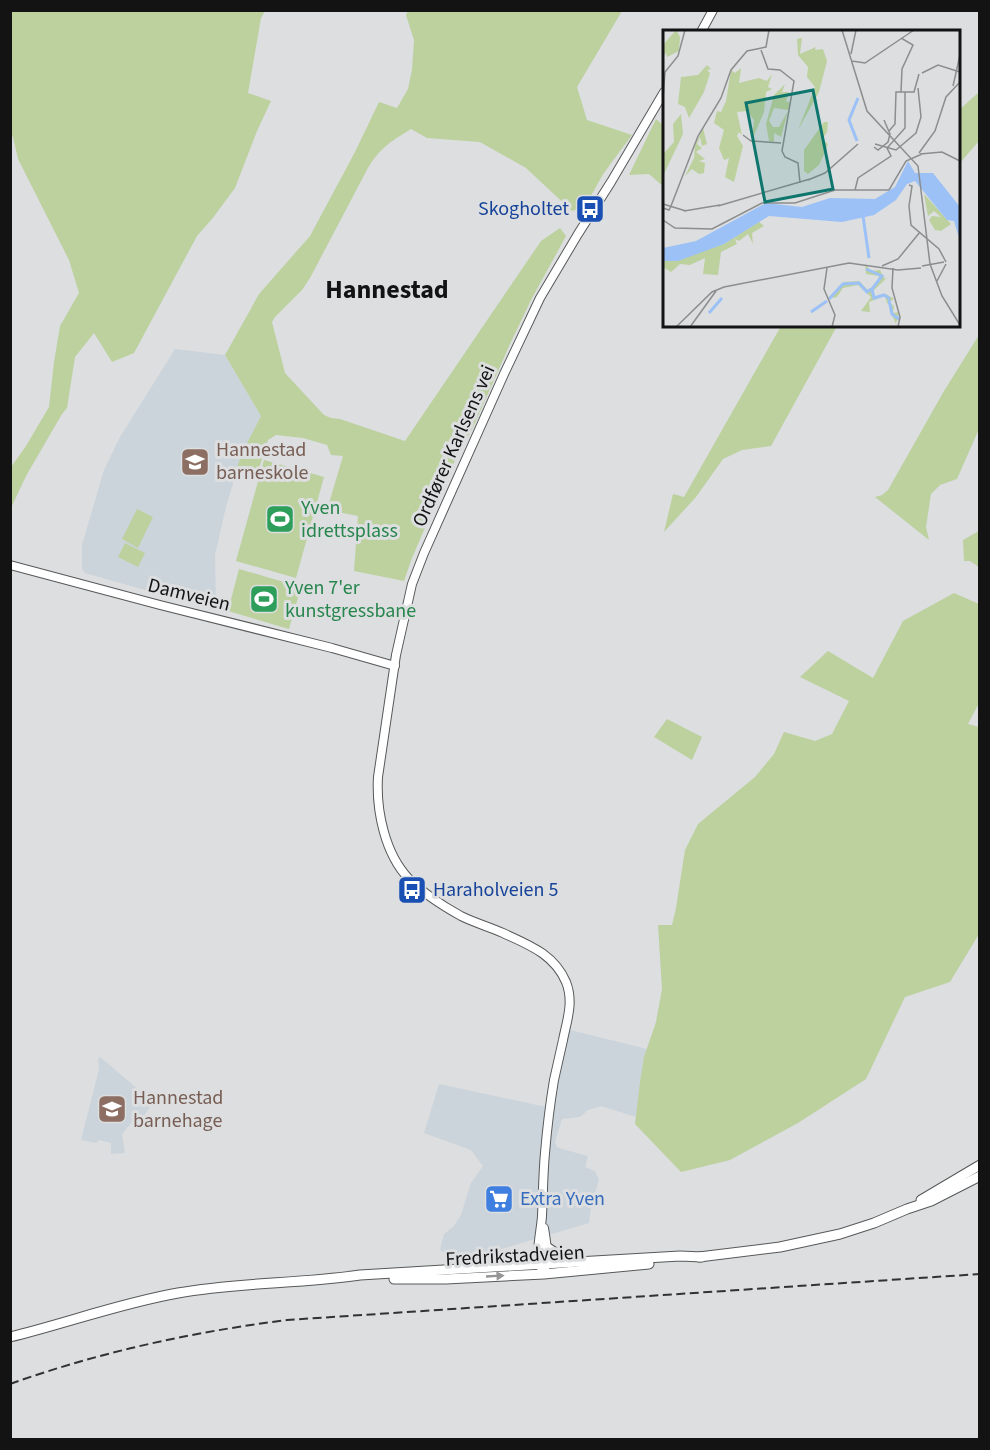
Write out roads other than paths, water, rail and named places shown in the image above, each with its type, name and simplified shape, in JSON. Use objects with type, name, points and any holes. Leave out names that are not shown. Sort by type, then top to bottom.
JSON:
[{"type":"main road","name":"Fredrikstadveien","points":[[907,1209],[980,1165]]},
{"type":"main road","name":"Fredrikstadveien","points":[[328,1279],[446,1279],[544,1274],[752,1252],[840,1234],[874,1223],[930,1201],[980,1176]]},
{"type":"main road","name":"Fredrikstadveien","points":[[10,1337],[126,1303],[178,1292],[360,1275],[680,1256],[702,1257]]},
{"type":"street","points":[[702,30],[713,10]]},
{"type":"street","name":"Ordfører Karlsens vei","points":[[544,1274],[539,1242],[545,1154],[554,1083],[570,1009],[568,988],[556,965],[544,953],[442,905],[408,878],[388,843],[381,823],[377,794],[378,777],[395,666],[412,584],[424,553],[540,298],[663,94]]},
{"type":"street","name":"Damveien","points":[[10,565],[395,666]]},
{"type":"street","name":"Ordfører Karlsens vei","points":[[542,1219],[546,1245],[543,1264]]},
{"type":"street","points":[[546,1245],[561,1256],[577,1262]]},
{"type":"railway","points":[[10,1384],[78,1362],[147,1344],[287,1320],[980,1274]]},
{"type":"place","name":"Skogholtet","points":[[590,209]]},
{"type":"place","name":"Hannestad barneskole","points":[[195,462]]},
{"type":"place","name":"Yven idrettsplass","points":[[280,519]]},
{"type":"place","name":"Yven 7'er kunstgressbane","points":[[264,599]]},
{"type":"place","name":"Haraholveien 5","points":[[412,890]]},
{"type":"place","name":"Hannestad barnehage","points":[[112,1109]]},
{"type":"place","name":"Extra Yven","points":[[499,1199]]},
{"type":"district","name":"Hannestad","points":[[387,289]]}]
